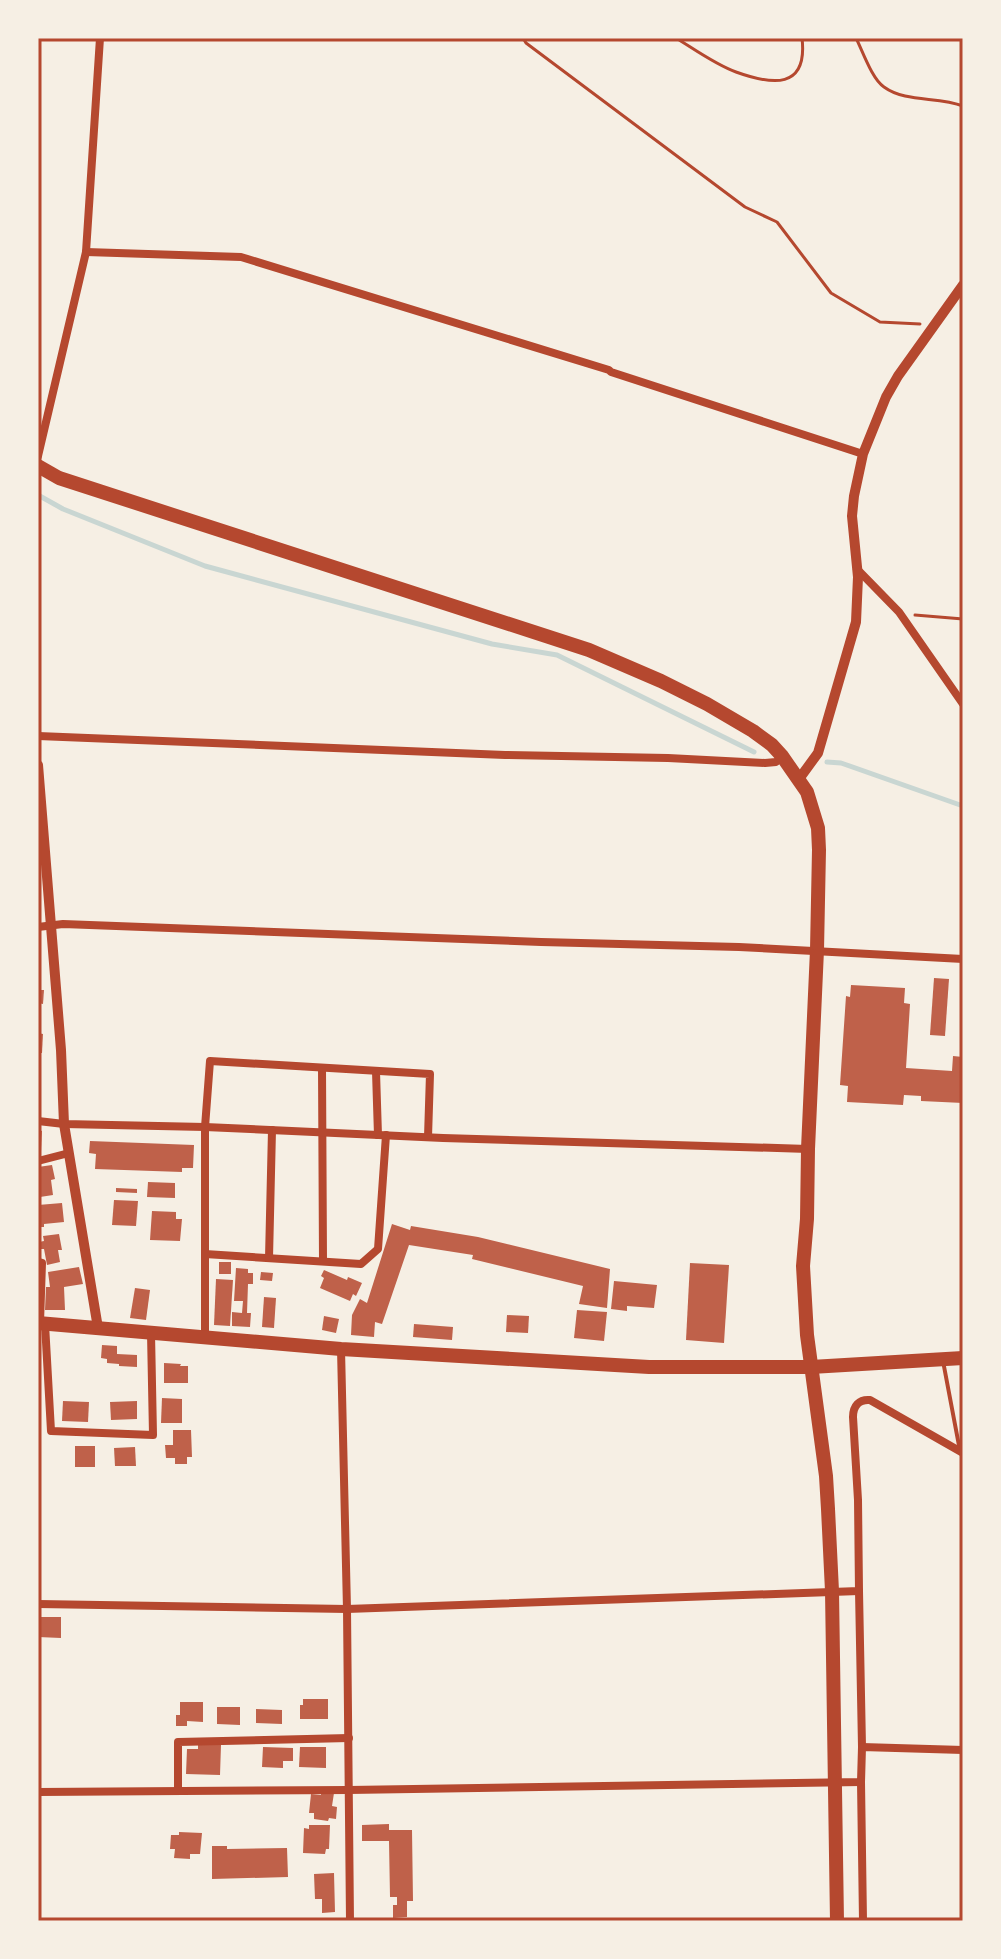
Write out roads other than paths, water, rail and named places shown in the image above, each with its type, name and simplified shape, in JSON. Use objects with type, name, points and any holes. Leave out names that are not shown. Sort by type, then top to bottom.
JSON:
[{"type":"main road","points":[[38,466],[59,478],[589,650],[661,681],[753,731],[782,756],[807,792],[818,828],[819,850],[803,1302],[826,1476],[832,1591],[837,1921]]},
{"type":"main road","points":[[41,1323],[341,1349],[649,1367],[811,1367],[963,1358]]},
{"type":"street","points":[[38,456],[86,252],[100,38]]},
{"type":"street","points":[[86,252],[241,257],[609,370],[863,454]]},
{"type":"street","points":[[799,779],[818,753],[856,622],[857,569],[852,516],[863,454],[886,397],[963,285]]},
{"type":"street","points":[[857,569],[899,612],[963,704]]},
{"type":"street","points":[[38,736],[765,763],[776,762],[782,756]]},
{"type":"street","points":[[38,765],[64,1124],[98,1328]]},
{"type":"street","points":[[38,927],[63,924],[739,947],[963,959]]},
{"type":"street","points":[[205,1338],[205,1127],[210,1061],[430,1074],[428,1137]]},
{"type":"street","points":[[322,1068],[323,1261]]},
{"type":"street","points":[[205,1254],[361,1264],[378,1249],[382,1135],[376,1071]]},
{"type":"street","points":[[38,1121],[808,1149]]},
{"type":"street","points":[[269,1258],[272,1130]]},
{"type":"street","points":[[38,1161],[69,1153]]},
{"type":"street","points":[[38,1262],[42,1263],[41,1323],[51,1431],[153,1435],[151,1333]]},
{"type":"street","points":[[341,1349],[350,1921]]},
{"type":"street","points":[[863,1921],[858,1500],[853,1410],[863,1399],[870,1400],[961,1452]]},
{"type":"street","points":[[38,1604],[347,1609],[859,1591]]},
{"type":"street","points":[[178,1791],[178,1742],[349,1738]]},
{"type":"street","points":[[862,1747],[963,1750]]},
{"type":"street","points":[[38,1792],[861,1782]]},
{"type":"lane","points":[[943,1359],[961,1452]]},
{"type":"waterway","points":[[38,495],[63,509],[205,566],[492,644],[557,655],[754,752]]},
{"type":"waterway","points":[[827,762],[841,763],[963,806]]}]
